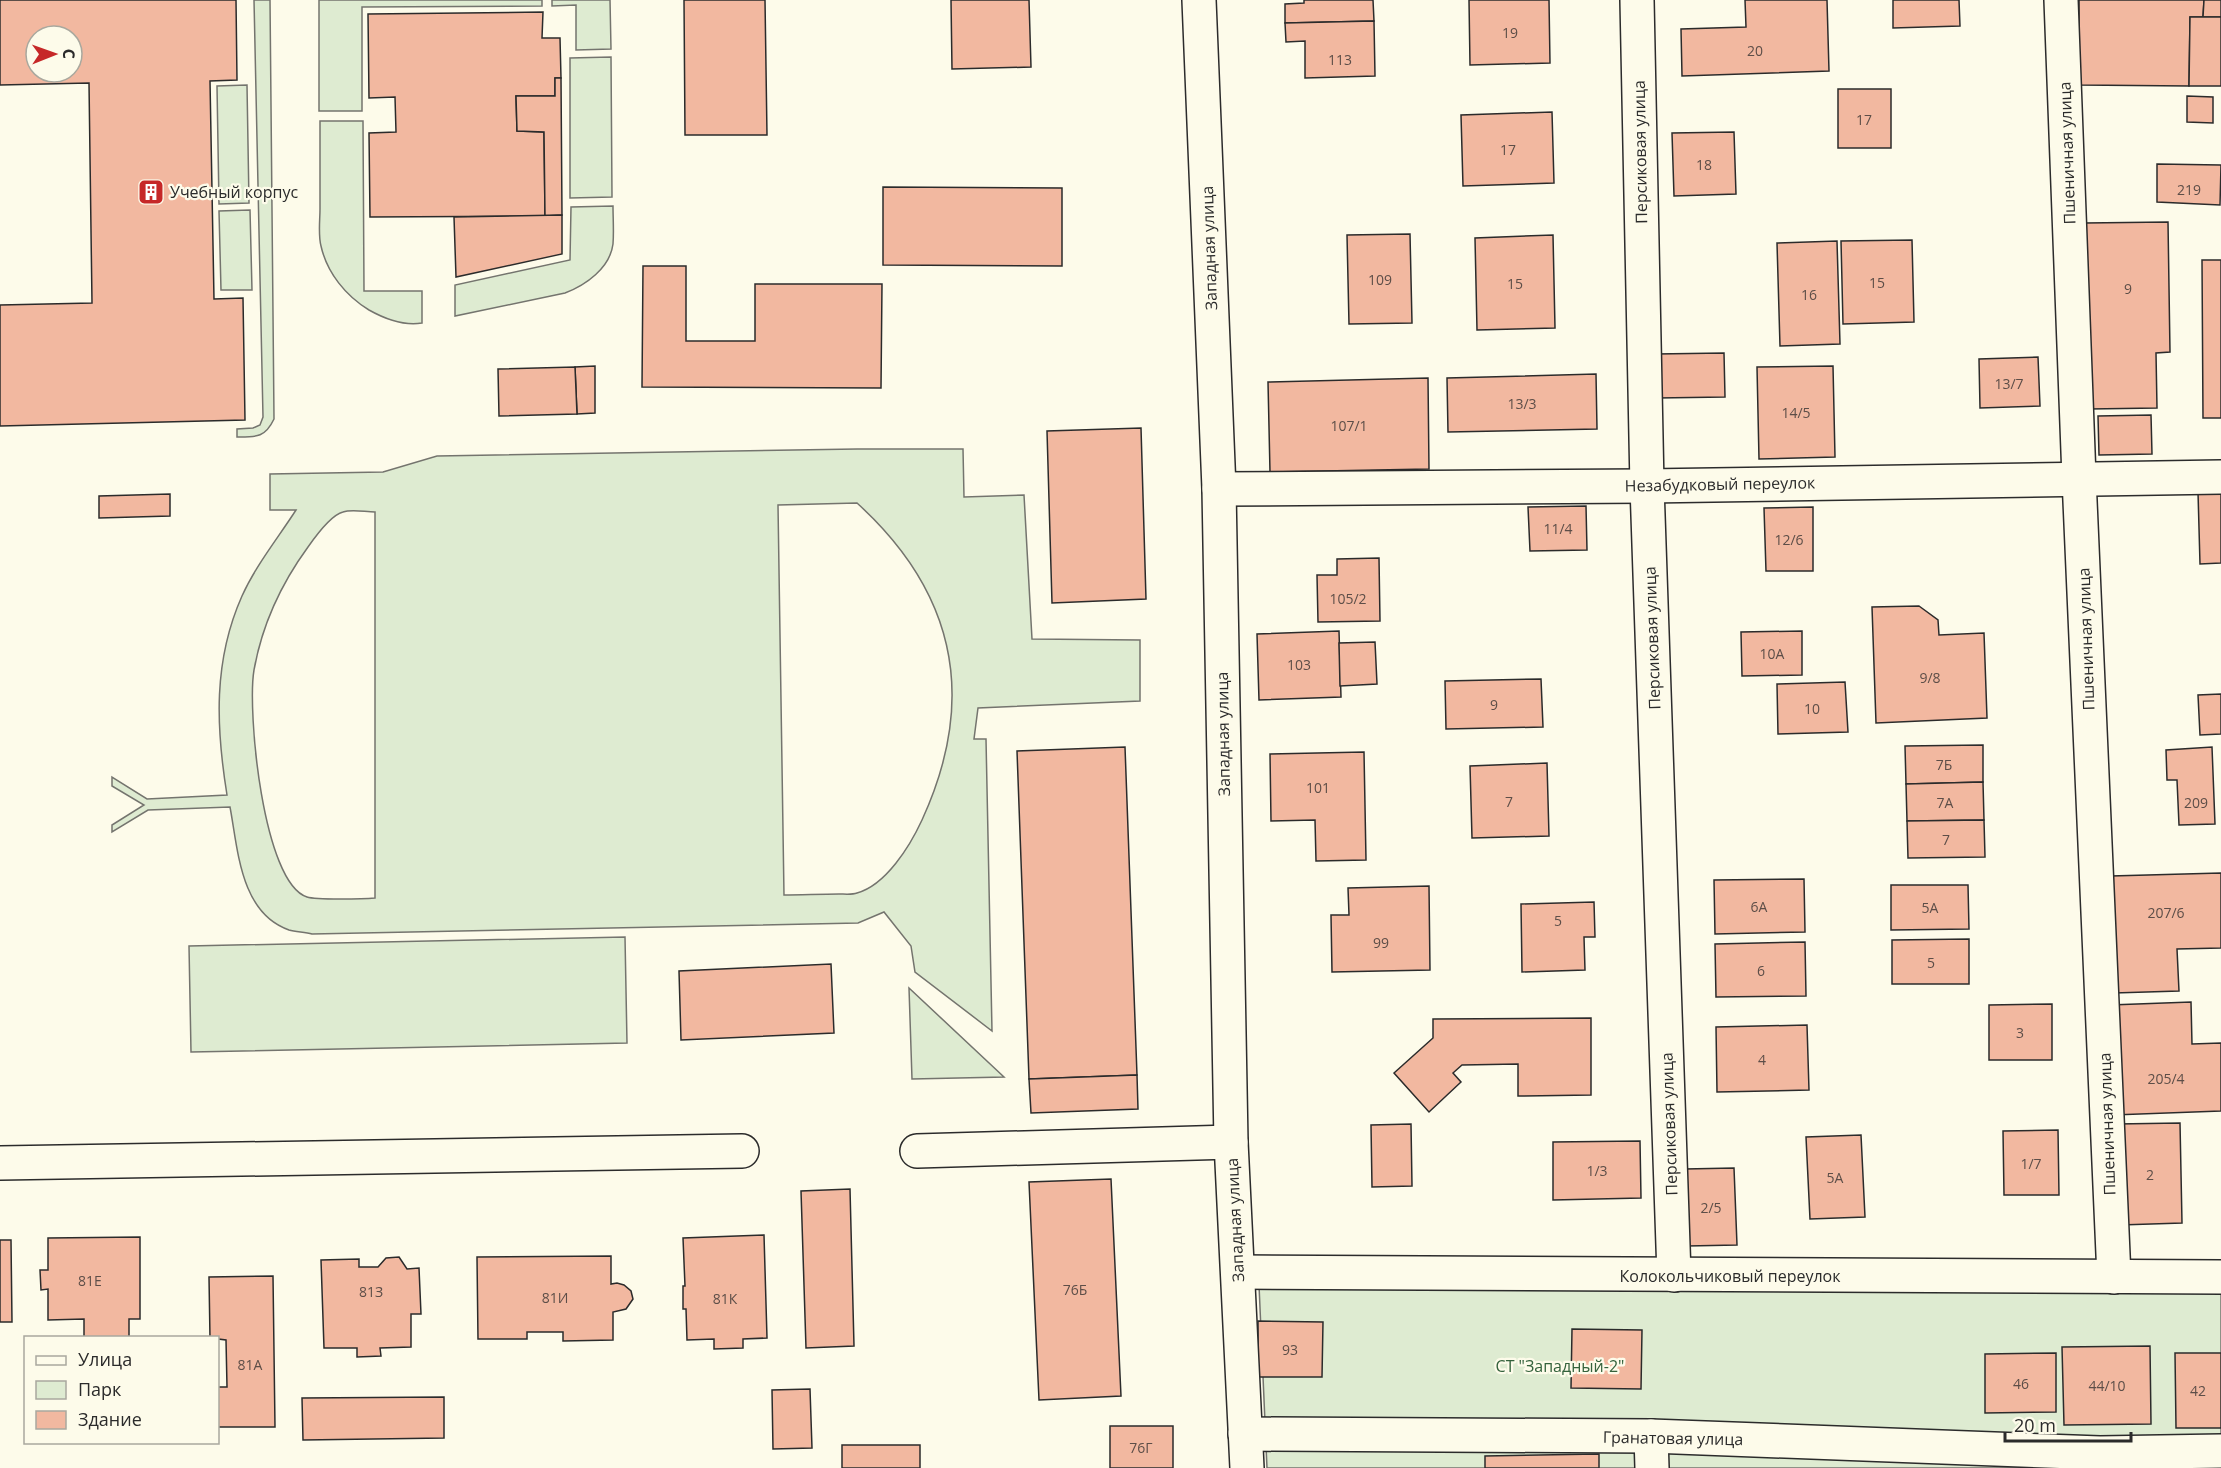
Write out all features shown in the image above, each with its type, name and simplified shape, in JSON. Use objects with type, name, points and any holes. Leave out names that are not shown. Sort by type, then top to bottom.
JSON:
[{"type":"street","name":"Западная улица","points":[[1199,0],[1219,489],[1231,1142],[1247,1468]]},
{"type":"street","name":"Персиковая улица","points":[[1637,0],[1647,486],[1674,1275]]},
{"type":"street","name":"Пшеничная улица","points":[[2061,0],[2079,478],[2114,1277]]},
{"type":"street","name":"Незабудковый переулок","points":[[1219,489],[1647,486],[2221,477]]},
{"type":"street","points":[[917,1151],[1231,1142]]},
{"type":"street","points":[[0,1163],[742,1150]]},
{"type":"street","name":"Колокольчиковый переулок","points":[[1238,1272],[2221,1278]]},
{"type":"street","name":"Гранатовая улица","points":[[1245,1434],[1651,1436],[2100,1460],[2221,1452]]},
{"type":"street","points":[[1651,1436],[1652,1468]]},
{"type":"green space","points":[[254,0],[270,0],[274,419],[267,430],[259,435],[237,437],[237,429],[260,425],[263,417]]},
{"type":"green space","points":[[319,0],[542,0],[542,6],[362,7],[362,111],[319,111]]},
{"type":"green space","points":[[552,0],[610,0],[611,49],[576,50],[576,5],[552,6]]},
{"type":"green space","points":[[611,57],[612,197],[570,198],[570,58]]},
{"type":"green space","points":[[247,85],[249,203],[219,204],[217,86]]},
{"type":"green space","points":[[320,121],[363,121],[364,291],[422,291],[422,323],[408,324],[395,321],[369,310],[345,291],[328,265],[320,237]]},
{"type":"green space","points":[[613,206],[611,253],[602,268],[589,280],[565,293],[455,316],[455,285],[570,260],[571,207]]},
{"type":"green space","points":[[250,210],[252,290],[221,290],[219,211]]},
{"type":"green space","points":[[963,449],[964,497],[1024,495],[1032,639],[1140,640],[1140,701],[978,708],[974,739],[986,739],[992,1031],[915,972],[911,946],[884,912],[858,923],[312,934],[289,930],[273,922],[260,910],[244,878],[230,807],[148,810],[112,832],[112,825],[144,805],[112,786],[112,777],[147,799],[227,795],[219,719],[226,645],[242,596],[260,563],[296,510],[270,510],[270,474],[383,472],[437,456]],"holes":[[[857,503],[891,537],[917,573],[936,611],[948,649],[952,690],[949,732],[939,775],[922,820],[904,852],[878,882],[855,894],[784,895],[778,505]],[[350,511],[375,512],[375,898],[312,898],[307,897],[292,885],[279,861],[269,830],[256,756],[252,691],[254,670],[267,621],[281,590],[315,538],[338,514]]]},
{"type":"green space","points":[[625,937],[627,1043],[191,1052],[189,946]]},
{"type":"green space","points":[[909,988],[1004,1077],[912,1079]]},
{"type":"green space","name":"СТ \"Западный-2\"","points":[[1258,1262],[2221,1267],[2221,1468],[1267,1468]]},
{"type":"building","name":"Учебный корпус","points":[[0,0],[236,0],[237,80],[210,81],[214,299],[243,298],[245,420],[0,426],[0,305],[92,303],[89,83],[84,83],[84,24],[24,24],[24,84],[44,84],[0,85]]},
{"type":"building","points":[[684,0],[765,0],[767,135],[685,135]]},
{"type":"building","points":[[951,0],[1029,0],[1031,67],[952,69]]},
{"type":"building","points":[[1304,0],[1373,0],[1374,21],[1285,23],[1285,4],[1304,3]]},
{"type":"building","points":[[1469,0],[1549,0],[1550,63],[1470,65]]},
{"type":"building","points":[[1745,0],[1827,0],[1829,71],[1682,76],[1681,29],[1746,27]]},
{"type":"building","points":[[1893,0],[1959,0],[1960,26],[1893,28]]},
{"type":"building","points":[[2079,0],[2204,0],[2203,17],[2190,17],[2189,86],[2079,85]]},
{"type":"building","points":[[2204,0],[2221,0],[2221,17],[2203,17]]},
{"type":"building","points":[[543,12],[542,38],[560,38],[561,78],[555,78],[555,96],[516,96],[517,131],[544,132],[545,216],[370,217],[369,133],[396,132],[395,97],[369,98],[368,14]]},
{"type":"building","points":[[2190,17],[2221,17],[2221,86],[2189,86]]},
{"type":"building","points":[[1374,21],[1375,76],[1305,78],[1305,41],[1286,42],[1285,23]]},
{"type":"building","points":[[555,78],[561,78],[562,215],[545,216],[544,132],[517,131],[516,96],[555,96]]},
{"type":"building","points":[[1838,89],[1891,89],[1891,148],[1838,148]]},
{"type":"building","points":[[2187,96],[2213,97],[2213,123],[2187,122]]},
{"type":"building","points":[[1552,112],[1554,183],[1463,186],[1461,115]]},
{"type":"building","points":[[1734,132],[1736,194],[1674,196],[1672,133]]},
{"type":"building","points":[[2157,164],[2221,165],[2220,205],[2157,202]]},
{"type":"building","points":[[883,187],[1062,188],[1062,266],[883,265]]},
{"type":"building","points":[[562,215],[562,254],[456,277],[454,217]]},
{"type":"building","points":[[2168,222],[2170,352],[2156,353],[2157,408],[2089,409],[2085,223]]},
{"type":"building","points":[[1410,234],[1412,323],[1349,324],[1347,235]]},
{"type":"building","points":[[1553,235],[1555,328],[1477,330],[1475,238]]},
{"type":"building","points":[[1912,240],[1914,322],[1843,324],[1841,241]]},
{"type":"building","points":[[1837,241],[1840,344],[1780,346],[1777,243]]},
{"type":"building","points":[[2202,260],[2221,260],[2221,418],[2203,418]]},
{"type":"building","points":[[643,266],[686,266],[686,341],[755,341],[755,284],[882,284],[881,388],[642,387]]},
{"type":"building","points":[[1724,353],[1725,397],[1657,398],[1656,354]]},
{"type":"building","points":[[2038,357],[2040,406],[1980,408],[1979,359]]},
{"type":"building","points":[[595,366],[595,413],[577,414],[575,367]]},
{"type":"building","points":[[1833,366],[1835,457],[1759,459],[1757,367]]},
{"type":"building","points":[[575,367],[577,414],[499,416],[498,369]]},
{"type":"building","points":[[1596,374],[1597,429],[1448,432],[1447,378]]},
{"type":"building","points":[[1428,378],[1429,469],[1270,472],[1268,382]]},
{"type":"building","points":[[2151,415],[2152,454],[2099,455],[2098,416]]},
{"type":"building","points":[[1141,428],[1146,599],[1052,603],[1047,431]]},
{"type":"building","points":[[2221,491],[2221,563],[2200,564],[2198,492]]},
{"type":"building","points":[[170,494],[170,516],[99,518],[99,496]]},
{"type":"building","points":[[1586,506],[1587,550],[1530,551],[1528,507]]},
{"type":"building","points":[[1813,507],[1813,571],[1766,571],[1764,508]]},
{"type":"building","points":[[1379,558],[1380,621],[1318,622],[1317,575],[1337,575],[1337,559]]},
{"type":"building","points":[[1919,606],[1938,620],[1939,635],[1984,633],[1987,718],[1876,723],[1872,607]]},
{"type":"building","points":[[1339,631],[1341,697],[1259,700],[1257,634]]},
{"type":"building","points":[[1802,631],[1802,675],[1742,676],[1741,632]]},
{"type":"building","points":[[1375,642],[1377,684],[1340,686],[1339,643]]},
{"type":"building","points":[[1541,679],[1543,727],[1446,729],[1445,681]]},
{"type":"building","points":[[1845,682],[1848,732],[1778,734],[1777,684]]},
{"type":"building","points":[[2221,694],[2221,734],[2200,735],[2198,695]]},
{"type":"building","points":[[1983,745],[1983,782],[1906,784],[1905,746]]},
{"type":"building","points":[[1125,747],[1137,1075],[1029,1079],[1017,751]]},
{"type":"building","points":[[2212,747],[2215,824],[2179,825],[2177,780],[2167,780],[2166,750]]},
{"type":"building","points":[[1364,752],[1366,860],[1316,861],[1315,820],[1271,821],[1270,754]]},
{"type":"building","points":[[1547,763],[1549,836],[1472,838],[1470,766]]},
{"type":"building","points":[[1983,782],[1984,820],[1907,821],[1906,784]]},
{"type":"building","points":[[1984,820],[1985,857],[1908,858],[1907,821]]},
{"type":"building","points":[[2221,873],[2221,948],[2177,949],[2179,991],[2114,993],[2111,876]]},
{"type":"building","points":[[1804,879],[1805,932],[1715,934],[1714,880]]},
{"type":"building","points":[[1891,885],[1968,885],[1969,929],[1891,930]]},
{"type":"building","points":[[1429,886],[1430,970],[1332,972],[1331,915],[1349,915],[1348,888]]},
{"type":"building","points":[[1594,902],[1595,937],[1584,937],[1585,970],[1522,972],[1521,904]]},
{"type":"building","points":[[1969,939],[1969,984],[1892,984],[1892,940]]},
{"type":"building","points":[[1805,942],[1806,996],[1716,997],[1715,944]]},
{"type":"building","points":[[831,964],[834,1033],[681,1040],[679,971]]},
{"type":"building","points":[[2191,1002],[2192,1044],[2221,1043],[2221,1111],[2113,1115],[2110,1005]]},
{"type":"building","points":[[2052,1004],[2052,1060],[1989,1060],[1989,1005]]},
{"type":"building","points":[[1591,1018],[1591,1095],[1518,1096],[1518,1064],[1462,1065],[1453,1073],[1461,1082],[1429,1112],[1394,1073],[1433,1038],[1433,1019]]},
{"type":"building","points":[[1807,1025],[1809,1090],[1717,1092],[1716,1027]]},
{"type":"building","points":[[1137,1075],[1138,1109],[1031,1113],[1029,1079]]},
{"type":"building","points":[[2180,1123],[2182,1223],[2120,1225],[2117,1124]]},
{"type":"building","points":[[1411,1124],[1412,1186],[1372,1187],[1371,1125]]},
{"type":"building","points":[[2058,1130],[2059,1195],[2004,1195],[2003,1131]]},
{"type":"building","points":[[1861,1135],[1865,1217],[1810,1219],[1806,1137]]},
{"type":"building","points":[[1640,1141],[1641,1198],[1553,1200],[1553,1142]]},
{"type":"building","points":[[1734,1168],[1737,1245],[1687,1246],[1685,1169]]},
{"type":"building","points":[[1111,1179],[1121,1396],[1039,1400],[1029,1182]]},
{"type":"building","points":[[850,1189],[854,1346],[806,1348],[801,1191]]},
{"type":"building","points":[[764,1235],[767,1338],[743,1339],[743,1348],[714,1349],[714,1339],[687,1340],[686,1309],[683,1309],[683,1286],[685,1286],[683,1238]]},
{"type":"building","points":[[140,1237],[140,1319],[129,1319],[129,1336],[84,1336],[84,1319],[48,1320],[48,1289],[41,1290],[40,1270],[48,1270],[48,1238]]},
{"type":"building","points":[[0,1240],[11,1240],[12,1322],[0,1322]]},
{"type":"building","points":[[611,1256],[611,1284],[624,1285],[631,1291],[633,1299],[626,1309],[613,1312],[613,1340],[563,1341],[563,1332],[527,1332],[527,1339],[478,1339],[477,1257]]},
{"type":"building","points":[[399,1257],[407,1269],[419,1268],[421,1314],[411,1314],[411,1347],[380,1348],[381,1356],[357,1357],[357,1348],[324,1348],[321,1260],[359,1259],[359,1267],[378,1267],[386,1258]]},
{"type":"building","points":[[273,1276],[275,1427],[219,1427],[219,1387],[227,1387],[226,1340],[219,1339],[219,1336],[210,1336],[209,1277]]},
{"type":"building","points":[[1258,1321],[1323,1322],[1322,1377],[1258,1377]]},
{"type":"building","points":[[1572,1329],[1642,1330],[1641,1389],[1571,1388]]},
{"type":"building","points":[[2150,1346],[2151,1424],[2064,1425],[2062,1347]]},
{"type":"building","points":[[2056,1353],[2056,1412],[1985,1413],[1985,1354]]},
{"type":"building","points":[[2175,1353],[2221,1353],[2221,1428],[2176,1428]]},
{"type":"building","points":[[810,1389],[812,1448],[773,1449],[772,1390]]},
{"type":"building","points":[[444,1397],[444,1438],[303,1440],[302,1398]]},
{"type":"building","points":[[1110,1426],[1173,1426],[1173,1468],[1110,1468]]},
{"type":"building","points":[[842,1445],[920,1445],[920,1468],[842,1468]]},
{"type":"building","points":[[1599,1454],[1599,1468],[1485,1468],[1485,1456]]},
{"type":"place","name":"Учебный корпус","points":[[151,192]]}]
